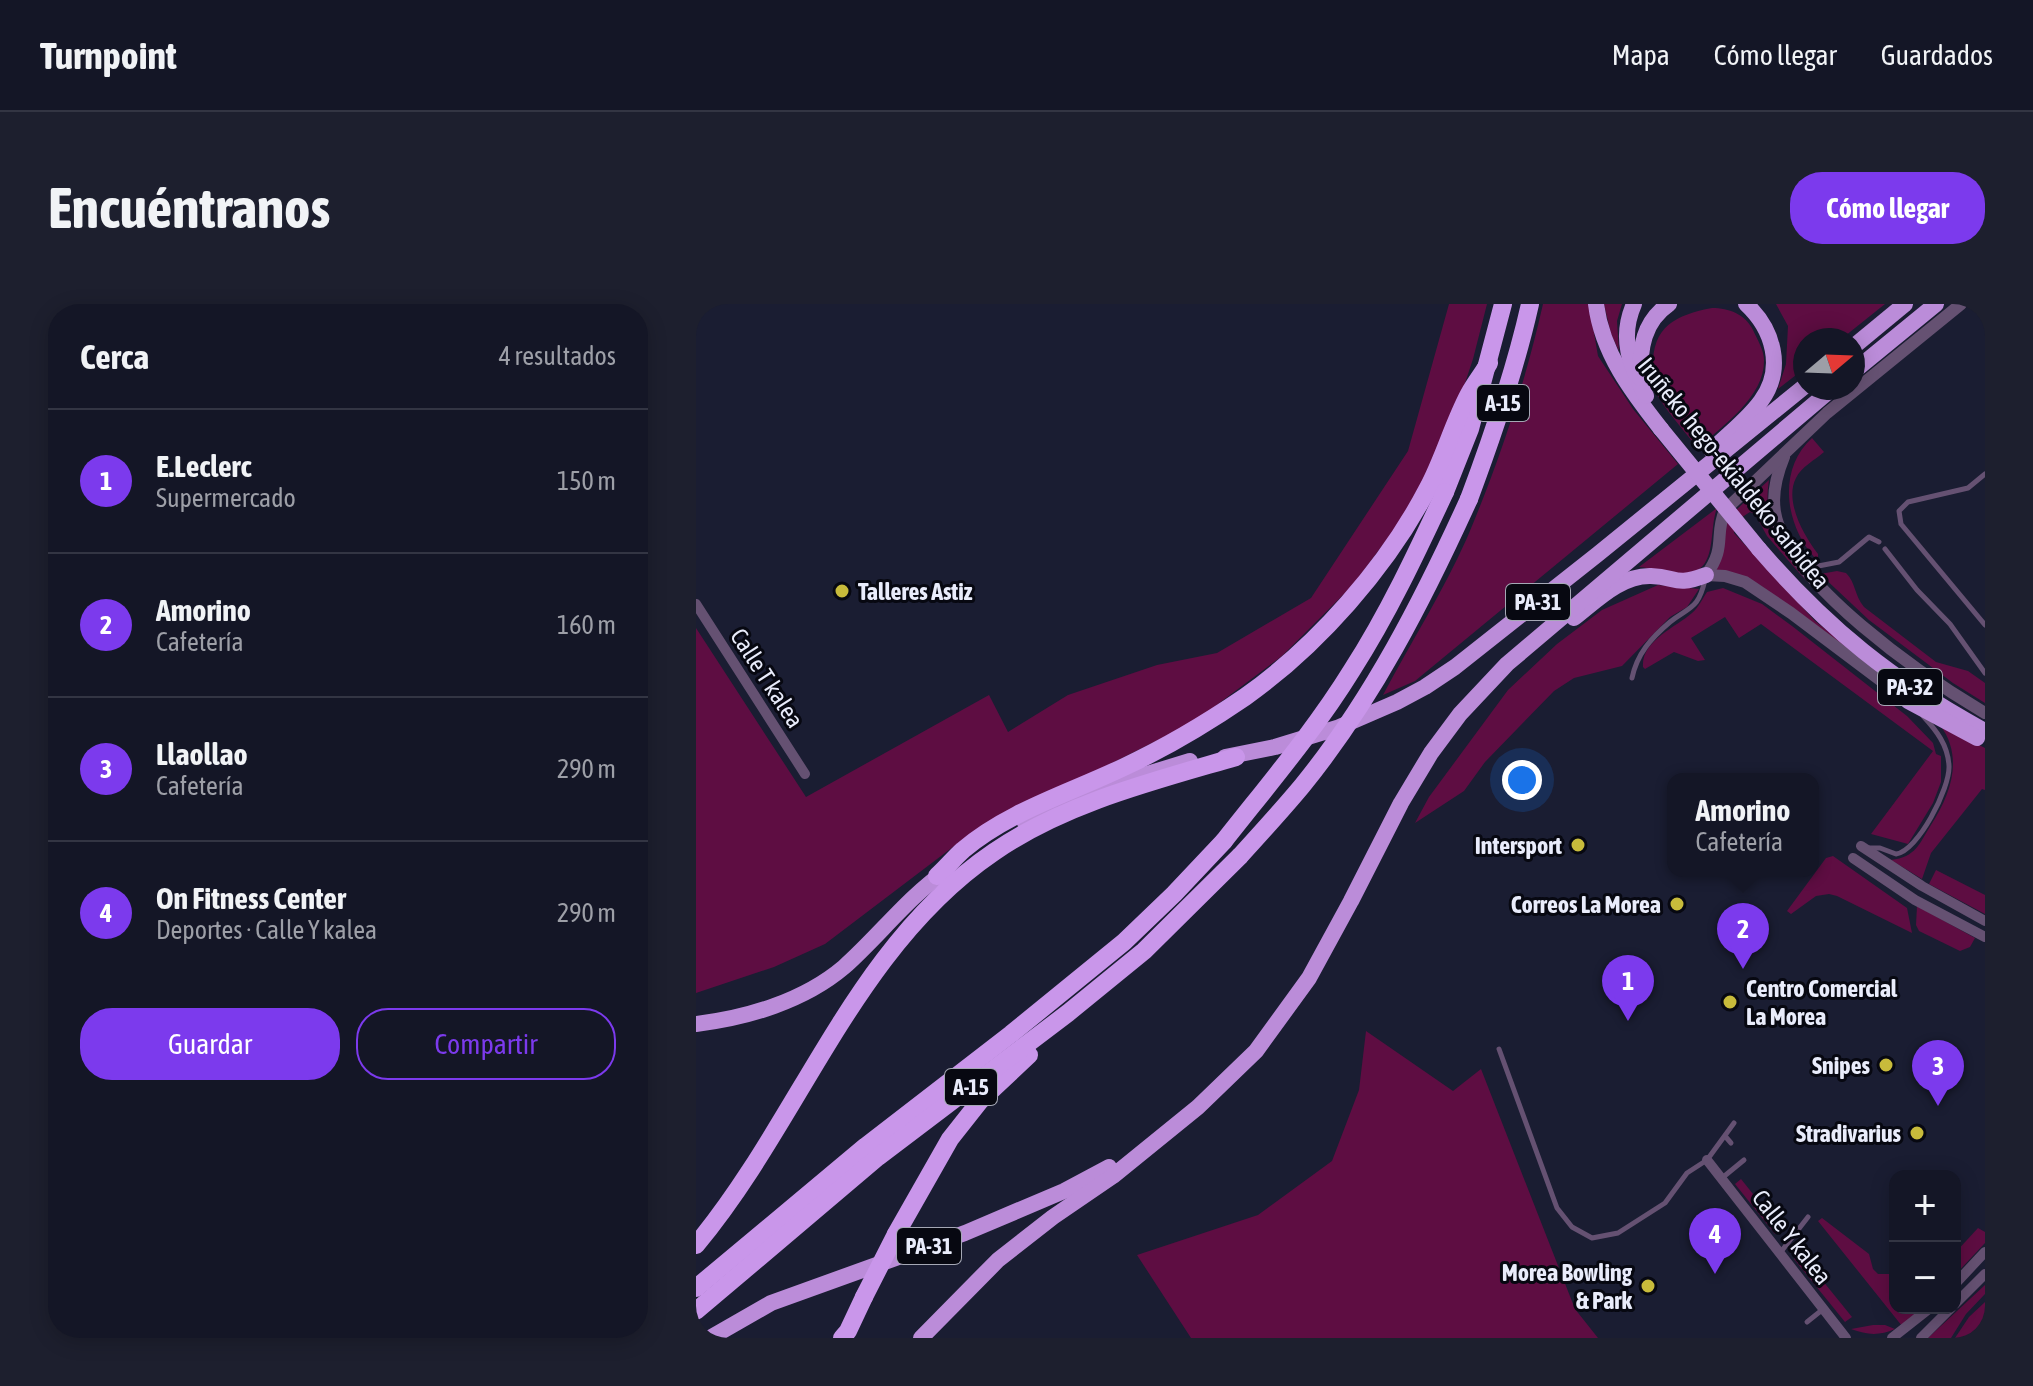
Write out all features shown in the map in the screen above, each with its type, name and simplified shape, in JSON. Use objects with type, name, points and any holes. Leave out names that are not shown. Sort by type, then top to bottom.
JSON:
[{"type":"highway","name":"A-15","points":[[696,1288],[866,1146],[1124,942],[1224,841],[1297,748],[1353,669],[1411,566],[1470,429],[1503,304]]},
{"type":"highway","name":"A-15","points":[[696,1311],[878,1157],[1068,1013],[1144,951],[1240,856],[1303,785],[1352,716],[1430,585],[1469,499],[1492,437],[1530,304]]},
{"type":"highway","name":"Iruñeko hego-ekialdeko sarbidea","points":[[1596,304],[1605,340],[1630,389],[1820,616],[1902,682],[1985,731]]},
{"type":"highway","name":"Iruñeko hego-ekialdeko sarbidea","points":[[1634,304],[1627,321],[1625,343],[1632,370],[1664,427]]},
{"type":"highway","points":[[1640,384],[1642,342],[1648,325],[1669,304]]},
{"type":"highway","points":[[1598,554],[1762,400],[1774,363],[1772,343],[1759,316],[1746,304]]},
{"type":"highway","points":[[1865,337],[1905,304]]},
{"type":"highway","points":[[1865,362],[1936,304]]},
{"type":"highway","points":[[937,876],[963,850],[994,829],[1189,733],[1248,694],[1300,651],[1370,576],[1403,529],[1433,478],[1469,394],[1489,363]]},
{"type":"highway","name":"PA-31","points":[[696,1024],[748,1014],[782,1003],[813,988],[842,968],[937,876],[989,840],[1063,804],[1193,760],[1236,757],[1337,728],[1425,687],[1455,667],[1598,554],[1793,396]]},
{"type":"highway","name":"PA-31","points":[[710,1338],[771,1303],[965,1233],[1064,1191],[1146,1148],[1198,1107],[1256,1051],[1309,978],[1401,803],[1431,753],[1479,693],[1563,614],[1819,400]]},
{"type":"highway","name":"Iruñeko hego-ekialdeko sarbidea","points":[[1762,546],[1850,633],[1909,677],[1985,723]]},
{"type":"highway","points":[[1479,693],[1498,685],[1559,630],[1627,580],[1654,576],[1680,583],[1706,575]]},
{"type":"highway","points":[[1908,701],[1985,742]]},
{"type":"highway","points":[[696,1245],[717,1220],[871,976],[926,906],[995,851],[1037,827],[1134,788],[1236,757]]},
{"type":"highway","points":[[842,1338],[950,1139],[980,1101],[1050,1035],[1068,1013]]},
{"type":"highway","points":[[921,1338],[998,1260],[1113,1176],[1146,1148]]},
{"type":"street","points":[[1908,701],[1745,582],[1706,575],[1718,556],[1721,519],[1725,510],[1827,413],[1961,304]]},
{"type":"street","points":[[1786,452],[1776,486],[1775,511],[1783,535],[1803,568],[1837,605],[1957,697],[1985,713]]},
{"type":"street","name":"Calle T kalea","points":[[696,604],[805,774]]},
{"type":"street","points":[[1864,847],[1922,886],[1985,921]]},
{"type":"street","points":[[1853,858],[1915,900],[1985,937]]},
{"type":"street","name":"Calle Y kalea","points":[[1707,1160],[1846,1338]]},
{"type":"street","points":[[1961,1278],[1985,1252]]},
{"type":"street","points":[[1961,1298],[1985,1274]]},
{"type":"street","points":[[1892,1338],[1922,1314]]},
{"type":"street","points":[[1921,1338],[1945,1314]]},
{"type":"lane","points":[[1985,474],[1968,488],[1908,502],[1899,511],[1901,524],[1985,625]]},
{"type":"lane","points":[[1803,568],[1839,562],[1869,537],[1879,542]]},
{"type":"lane","points":[[1885,549],[1917,590],[1950,624],[1985,673]]},
{"type":"lane","points":[[1632,678],[1635,661],[1645,646],[1673,619],[1695,605],[1706,575]]},
{"type":"lane","points":[[1864,847],[1880,848],[1896,854],[1910,849],[1943,795],[1949,767],[1945,746],[1936,730],[1908,701]]},
{"type":"lane","points":[[1499,1049],[1557,1208],[1572,1227],[1592,1238],[1618,1233],[1665,1203],[1687,1173],[1707,1160],[1734,1123]]},
{"type":"lane","points":[[1725,1136],[1731,1143]]},
{"type":"lane","points":[[1721,1179],[1744,1160]]},
{"type":"lane","points":[[1779,1253],[1808,1217]]},
{"type":"lane","points":[[1807,1322],[1823,1309]]},
{"type":"shaded area","points":[[1449,304],[1487,304],[1448,434],[1402,519],[1352,586],[1282,656],[1194,722],[970,834],[825,944],[774,967],[696,993],[696,628],[806,797],[989,695],[1008,732],[1068,695],[1157,665],[1217,653],[1311,598],[1408,451]]},
{"type":"shaded area","points":[[1543,304],[1589,304],[1598,356],[1633,409],[1678,464],[1415,681],[1383,695],[1448,577],[1479,509],[1519,393]]},
{"type":"shaded area","points":[[1604,304],[1622,304],[1617,321],[1619,351],[1611,334]]},
{"type":"shaded area","points":[[1776,304],[1885,304],[1855,328],[1793,328],[1793,377],[1778,389],[1786,364],[1788,326]]},
{"type":"shaded area","points":[[1712,308],[1730,311],[1746,320],[1760,345],[1764,360],[1762,374],[1750,398],[1698,448],[1656,393],[1653,384],[1654,353],[1657,341],[1669,325],[1687,314]]},
{"type":"shaded area","points":[[1812,438],[1824,452],[1798,474],[1792,497],[1797,518],[1818,558],[1805,545],[1797,530],[1789,498],[1793,466]]},
{"type":"shaded area","points":[[1769,480],[1771,523],[1782,547],[1807,582],[1767,536],[1755,514],[1750,512],[1741,518],[1736,523],[1734,533],[1815,621],[1878,671],[1760,585],[1715,571],[1726,519]]},
{"type":"shaded area","points":[[1717,508],[1710,549],[1702,566],[1694,572],[1683,574],[1639,567]]},
{"type":"shaded area","points":[[1837,571],[1849,577],[1864,607],[1936,662],[1968,671],[1985,683],[1985,703],[1869,620],[1820,574]]},
{"type":"shaded area","points":[[1658,585],[1699,589],[1687,607],[1670,617],[1622,666],[1574,678],[1554,691],[1485,762],[1464,791],[1415,823],[1429,797],[1508,690],[1557,644],[1602,610]]},
{"type":"shaded area","points":[[1723,588],[1762,604],[1792,626],[1907,716],[1933,743],[1936,754],[1941,756],[1941,782],[1933,803],[1908,844],[1871,834],[1933,751],[1761,624],[1739,638],[1725,617],[1691,638],[1705,660],[1698,661],[1674,652],[1645,669],[1643,667],[1644,658],[1653,642],[1692,613],[1707,592]]},
{"type":"shaded area","points":[[1940,725],[1985,748],[1985,790],[1982,789],[1931,853],[1922,879],[1891,860],[1906,856],[1916,848],[1938,813],[1949,788],[1952,750]]},
{"type":"shaded area","points":[[1833,856],[1907,908],[1912,933],[1829,894],[1816,896],[1791,914],[1787,911],[1812,877],[1819,877],[1819,868],[1826,858]]},
{"type":"shaded area","points":[[1936,870],[1985,895],[1985,914],[1929,884]]},
{"type":"shaded area","points":[[1917,906],[1975,938],[1970,947],[1960,951],[1919,931],[1916,925]]},
{"type":"shaded area","points":[[1366,1031],[1453,1091],[1481,1069],[1575,1309],[1598,1338],[1191,1338],[1137,1255],[1258,1215],[1332,1161],[1359,1090]]},
{"type":"shaded area","points":[[1741,1179],[1781,1229],[1775,1234],[1735,1184]]},
{"type":"shaded area","points":[[1822,1218],[1869,1254],[1873,1269],[1878,1274],[1889,1274],[1889,1310],[1818,1221]]},
{"type":"shaded area","points":[[1978,1228],[1985,1232],[1985,1243],[1961,1269],[1961,1246]]},
{"type":"shaded area","points":[[1801,1254],[1852,1317],[1845,1322],[1794,1259]]},
{"type":"shaded area","points":[[1985,1285],[1985,1294],[1966,1314],[1951,1338],[1928,1338],[1954,1314],[1961,1314],[1961,1307]]},
{"type":"shaded area","points":[[1985,1302],[1985,1338],[1955,1338],[1969,1317]]},
{"type":"shaded area","points":[[1892,1314],[1915,1314],[1902,1326]]},
{"type":"shaded area","points":[[1873,1325],[1895,1329],[1873,1334],[1851,1329]]},
{"type":"place","name":"Talleres Astiz","points":[[842,591]]},
{"type":"place","name":"Intersport","points":[[1578,845]]},
{"type":"place","name":"Correos La Morea","points":[[1677,904]]},
{"type":"place","name":"Amorino","points":[[1743,969]]},
{"type":"place","name":"Centro Comercial La Morea","points":[[1730,1002]]},
{"type":"place","name":"E.Leclerc","points":[[1628,1021]]},
{"type":"place","name":"Snipes","points":[[1886,1065]]},
{"type":"place","name":"Llaollao","points":[[1938,1106]]},
{"type":"place","name":"Stradivarius","points":[[1917,1133]]},
{"type":"place","name":"On Fitness Center","points":[[1715,1274]]},
{"type":"place","name":"Morea Bowling & Park","points":[[1648,1286]]}]
